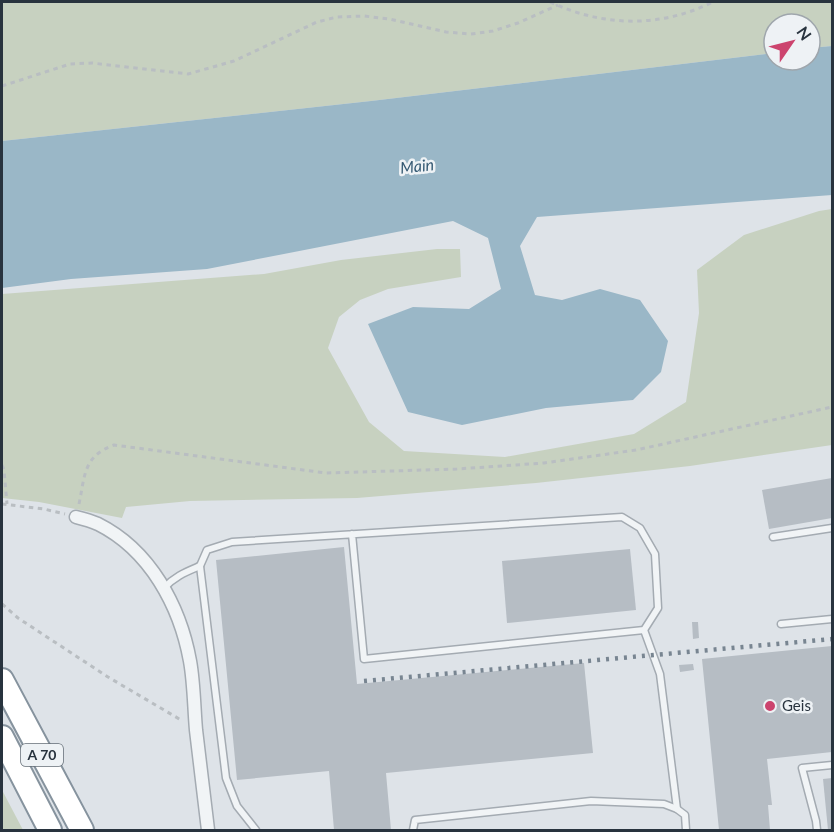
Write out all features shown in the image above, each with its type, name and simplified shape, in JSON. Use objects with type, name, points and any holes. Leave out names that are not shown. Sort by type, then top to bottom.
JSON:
[{"type":"highway","name":"A 70","points":[[2,680],[82,831]]},
{"type":"highway","name":"A 70","points":[[2,737],[50,831]]},
{"type":"street","points":[[76,517],[97,524],[139,554],[164,588],[180,622],[190,661],[208,831]]},
{"type":"lane","points":[[256,831],[237,806],[226,778],[200,566],[207,550],[232,542],[622,517],[640,528],[655,554],[658,608],[644,630]]},
{"type":"lane","points":[[773,537],[832,528]]},
{"type":"lane","points":[[352,534],[364,658],[644,630]]},
{"type":"lane","points":[[164,588],[181,574],[200,566]]},
{"type":"lane","points":[[780,624],[832,619]]},
{"type":"lane","points":[[644,630],[660,674],[677,809]]},
{"type":"lane","points":[[817,831],[802,768],[832,765]]},
{"type":"lane","points":[[413,831],[415,820],[591,801],[664,804],[685,815],[686,831]]},
{"type":"path","points":[[550,2],[582,14],[630,22],[681,15],[713,2]]},
{"type":"path","points":[[2,86],[70,64],[92,63],[188,74],[234,61],[317,22],[337,17],[364,16],[389,19],[446,33],[471,34],[493,31],[518,23],[558,5]]},
{"type":"path","points":[[2,504],[44,509],[76,517],[86,468],[93,457],[114,445],[326,473],[457,470],[544,463],[636,450],[832,407]]},
{"type":"path","points":[[2,465],[8,504]]},
{"type":"path","points":[[2,604],[18,618],[108,677],[196,729]]},
{"type":"green space","points":[[2,2],[832,2],[832,46],[822,47],[822,12],[762,12],[762,54],[371,101],[2,141]]},
{"type":"green space","points":[[832,209],[832,445],[690,466],[536,483],[357,498],[190,501],[126,507],[122,518],[39,502],[2,498],[2,294],[264,274],[341,260],[437,249],[460,249],[461,277],[388,289],[360,300],[339,317],[328,348],[369,422],[404,451],[505,457],[634,434],[686,402],[699,313],[697,270],[744,235]]},
{"type":"green space","points":[[2,790],[23,830],[2,830]]},
{"type":"water","name":"Main","points":[[832,46],[832,195],[537,217],[520,246],[535,295],[562,300],[600,289],[640,300],[668,341],[661,372],[633,400],[546,408],[462,425],[408,412],[368,324],[413,307],[469,309],[501,289],[488,238],[453,221],[207,269],[71,279],[2,288],[2,141],[371,101],[762,54],[762,72],[822,72],[822,47]]},
{"type":"building","points":[[832,478],[832,518],[769,529],[762,490]]},
{"type":"building","points":[[344,547],[357,684],[584,663],[593,753],[386,773],[391,830],[334,830],[329,771],[237,780],[216,560]]},
{"type":"building","points":[[630,549],[636,610],[507,623],[502,561]]},
{"type":"building","points":[[692,622],[698,622],[699,638],[693,639]]},
{"type":"building","name":"Geis","points":[[832,646],[832,752],[767,759],[772,805],[768,805],[770,830],[719,830],[702,659]]},
{"type":"building","points":[[693,664],[694,670],[680,672],[679,665]]},
{"type":"building","points":[[832,778],[832,830],[828,830],[823,779]]},
{"type":"railway","points":[[364,681],[832,639]]},
{"type":"place","name":"Geis","points":[[770,706]]}]
